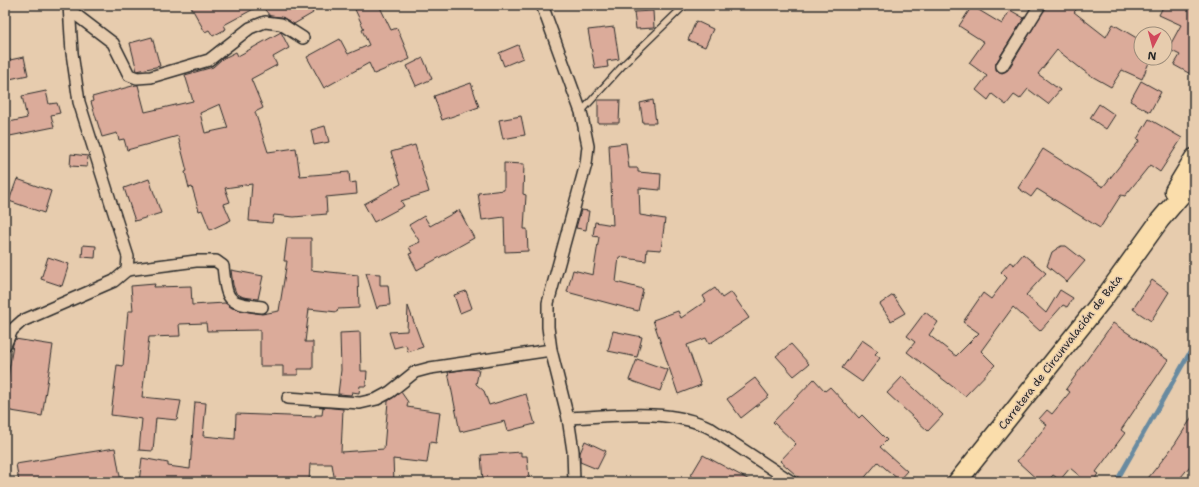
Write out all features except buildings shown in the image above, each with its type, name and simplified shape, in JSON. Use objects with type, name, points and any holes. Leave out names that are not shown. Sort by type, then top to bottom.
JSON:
[{"type":"main road","name":"Carretera de Circunvalación de Bata","points":[[1160,220],[1181,178],[1194,158]]},
{"type":"main road","name":"Carretera de Circunvalación de Bata","points":[[963,481],[1104,298],[1160,220],[1194,180]]},
{"type":"street","points":[[542,5],[581,112],[588,146],[586,164],[548,303],[548,327],[551,350],[568,418],[573,451],[574,482]]},
{"type":"street","points":[[1002,66],[1040,5]]},
{"type":"street","points":[[70,8],[113,43],[129,75],[137,78],[151,77],[209,60],[250,28],[265,22],[281,24],[303,38]]},
{"type":"street","points":[[70,8],[72,53],[79,102],[128,257],[127,270]]},
{"type":"street","points":[[5,345],[12,330],[22,321],[114,281],[127,270],[196,261],[216,261],[223,266],[226,294],[232,300],[239,305],[262,307]]},
{"type":"street","points":[[288,398],[360,403],[377,399],[390,392],[415,372],[551,350]]},
{"type":"street","points":[[568,418],[631,416],[682,418],[698,422],[710,428],[792,482]]},
{"type":"lane","points":[[581,112],[625,64],[684,6]]},
{"type":"waterway","points":[[1116,482],[1194,345]]}]
